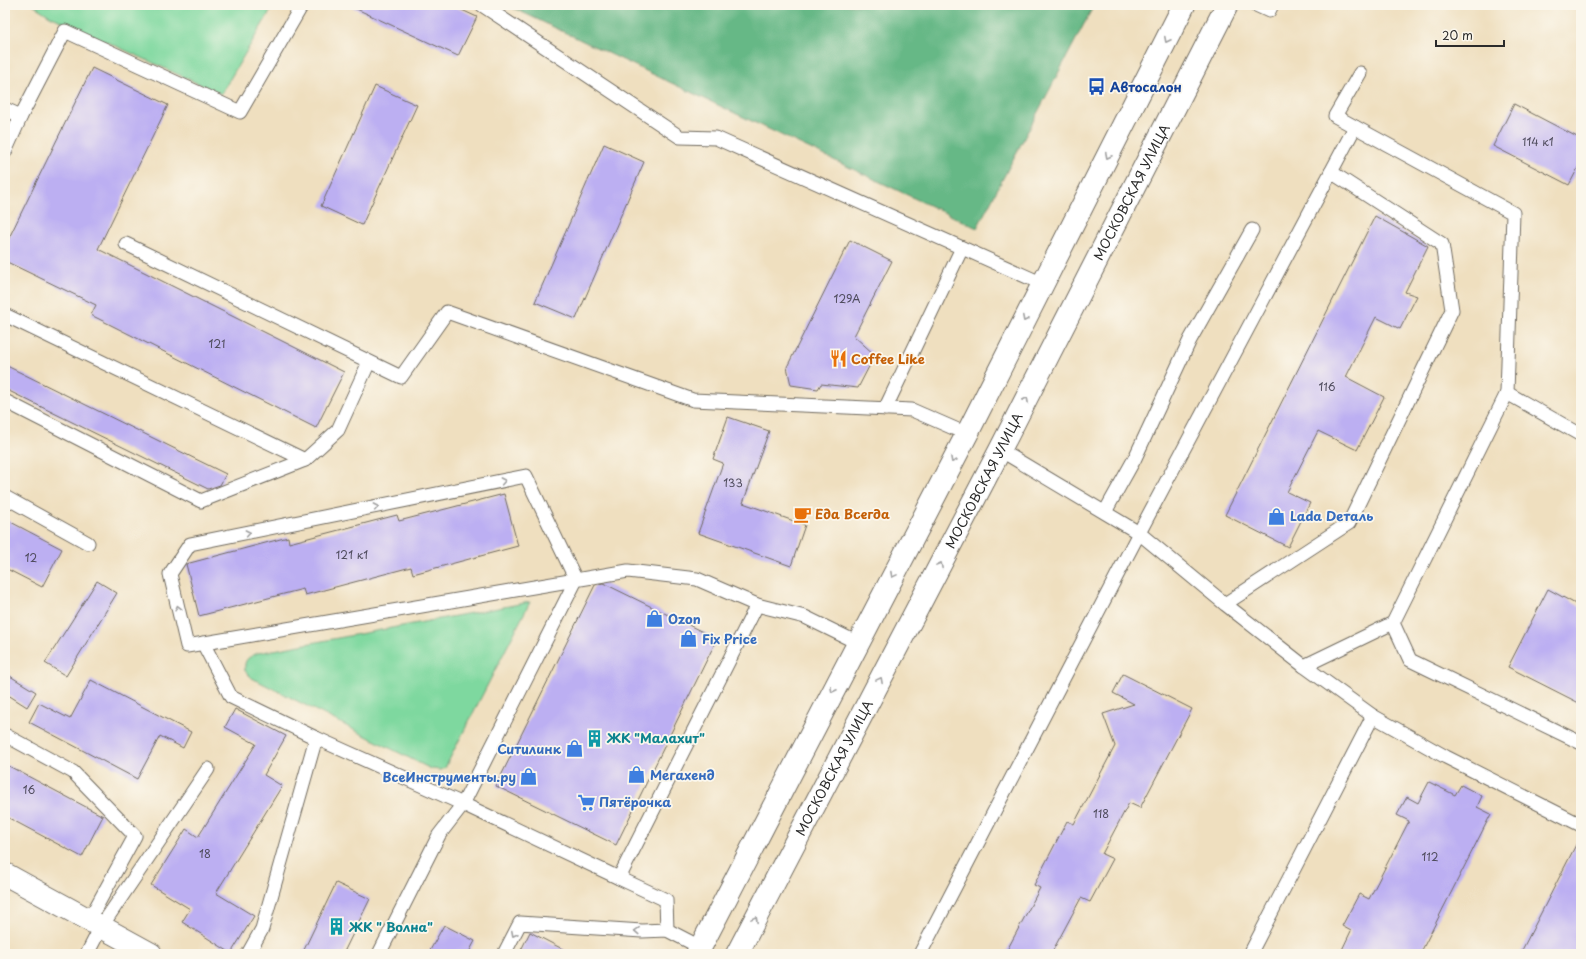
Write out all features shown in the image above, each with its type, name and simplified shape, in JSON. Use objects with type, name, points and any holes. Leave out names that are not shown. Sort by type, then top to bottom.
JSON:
[{"type":"main road","points":[[698,951],[967,434],[1184,5]]},
{"type":"main road","name":"МОСКОВСКАЯ УЛИЦА","points":[[737,954],[1000,450],[1227,5]]},
{"type":"main road","points":[[5,874],[151,954]]},
{"type":"lane","points":[[5,152],[21,116],[65,31],[240,112],[302,5]]},
{"type":"lane","points":[[482,5],[680,138],[716,138],[1043,284]]},
{"type":"lane","points":[[1256,5],[1269,11],[1272,5]]},
{"type":"lane","points":[[1304,666],[1393,622],[1507,393],[1514,213],[1335,116],[1360,73]]},
{"type":"lane","points":[[5,109],[21,116]]},
{"type":"lane","points":[[920,954],[1139,533],[1355,127]]},
{"type":"lane","points":[[1225,604],[1349,523],[1452,310],[1442,244],[1331,172]]},
{"type":"lane","points":[[1105,512],[1134,458],[1190,340],[1252,230]]},
{"type":"lane","points":[[126,244],[401,377],[447,312],[693,400],[912,410],[967,434]]},
{"type":"lane","points":[[885,409],[962,248]]},
{"type":"lane","points":[[5,315],[305,460]]},
{"type":"lane","points":[[5,401],[202,501],[305,460],[338,430],[370,362]]},
{"type":"lane","points":[[1507,393],[1581,435]]},
{"type":"lane","points":[[1000,450],[1139,533],[1225,604],[1304,666],[1373,716],[1446,757],[1581,825]]},
{"type":"lane","points":[[576,580],[526,476],[190,544],[170,574],[187,646],[203,643],[576,580],[628,571],[697,579],[757,605],[804,617],[858,643]]},
{"type":"lane","points":[[5,497],[88,543]]},
{"type":"lane","points":[[379,954],[439,836],[463,804],[576,580]]},
{"type":"lane","points":[[619,878],[757,605]]},
{"type":"lane","points":[[1393,622],[1410,660],[1581,743]]},
{"type":"lane","points":[[203,643],[231,697],[316,738],[463,804],[666,900],[667,930]]},
{"type":"lane","points":[[1250,954],[1373,716]]},
{"type":"lane","points":[[5,735],[73,772],[135,836],[95,923],[87,954]]},
{"type":"lane","points":[[248,954],[262,929],[316,738]]},
{"type":"lane","points":[[95,923],[208,769]]},
{"type":"lane","points":[[504,954],[520,923],[642,932],[667,930],[698,951]]},
{"type":"green space","points":[[33,5],[274,5],[221,94],[50,16]]},
{"type":"green space","points":[[507,5],[1094,5],[977,228]]},
{"type":"green space","points":[[530,602],[445,768],[441,770],[431,769],[252,678],[245,671],[247,659],[258,653]]},
{"type":"building","points":[[348,5],[451,5],[477,17],[458,56]]},
{"type":"building","points":[[92,68],[168,105],[98,249],[344,372],[316,428],[91,315],[96,305],[5,261],[5,246]]},
{"type":"building","points":[[375,86],[417,105],[362,225],[321,206]]},
{"type":"building","points":[[1514,104],[1581,139],[1581,162],[1569,185],[1493,146]]},
{"type":"building","points":[[604,144],[644,162],[576,319],[535,302]]},
{"type":"building","points":[[1375,216],[1428,246],[1405,292],[1417,296],[1400,329],[1376,317],[1346,377],[1384,397],[1357,450],[1318,431],[1287,492],[1310,503],[1288,547],[1225,515]]},
{"type":"building","points":[[850,240],[892,261],[854,336],[875,355],[858,388],[821,384],[818,389],[791,385],[787,367]]},
{"type":"building","points":[[5,365],[226,474],[220,485],[208,489],[5,389]]},
{"type":"building","points":[[728,417],[769,431],[743,503],[805,525],[791,566],[698,533],[723,463],[713,459]]},
{"type":"building","points":[[504,494],[518,546],[413,574],[411,567],[305,595],[303,589],[199,616],[186,564],[288,537],[289,543],[397,515],[399,521]]},
{"type":"building","points":[[5,519],[62,549],[42,587],[5,568]]},
{"type":"building","points":[[97,581],[117,593],[66,676],[45,663]]},
{"type":"building","name":"ЖК \"Малахит\"","points":[[603,583],[717,639],[616,845],[496,786],[595,585]]},
{"type":"building","points":[[1548,589],[1581,607],[1581,704],[1508,667]]},
{"type":"building","points":[[5,673],[36,692],[27,707],[5,693]]},
{"type":"building","points":[[1123,674],[1192,709],[1140,808],[1129,803],[1102,854],[1113,859],[1090,902],[1081,898],[1051,954],[1005,954],[1040,888],[1034,885],[1067,821],[1074,824],[1115,746],[1103,714],[1134,704],[1113,693]]},
{"type":"building","points":[[91,680],[191,732],[183,748],[160,736],[137,779],[29,722],[39,703],[70,719]]},
{"type":"building","points":[[235,709],[286,736],[264,775],[282,786],[216,893],[254,916],[231,953],[182,922],[190,909],[151,885],[186,829],[198,837],[256,744],[225,727]]},
{"type":"building","points":[[5,764],[103,816],[82,857],[5,816]]},
{"type":"building","points":[[1429,782],[1455,795],[1461,785],[1482,796],[1477,807],[1491,814],[1420,954],[1340,954],[1351,931],[1342,926],[1359,894],[1369,899],[1409,821],[1397,815],[1407,797],[1418,803]]},
{"type":"building","points":[[1581,835],[1581,954],[1520,954]]},
{"type":"building","name":"ЖК \" Волна\"","points":[[336,883],[370,899],[343,954],[302,954]]},
{"type":"building","points":[[444,925],[475,941],[468,954],[428,954]]},
{"type":"building","points":[[530,932],[572,954],[519,954]]},
{"type":"place","name":"Автосалон","points":[[1097,87]]},
{"type":"place","name":"Coffee Like","points":[[838,359]]},
{"type":"place","name":"Еда Всегда","points":[[802,514]]},
{"type":"place","name":"Lada Dеталь","points":[[1277,516]]},
{"type":"place","name":"Ozon","points":[[655,619]]},
{"type":"place","name":"Fix Price","points":[[689,639]]},
{"type":"place","name":"ЖК \"Малахит\"","points":[[594,738]]},
{"type":"place","name":"Ситилинк","points":[[574,749]]},
{"type":"place","name":"Мегахенд","points":[[637,775]]},
{"type":"place","name":"ВсеИнструменты.ру","points":[[529,777]]},
{"type":"place","name":"Пятёрочка","points":[[586,802]]},
{"type":"place","name":"ЖК \" Волна\"","points":[[336,927]]}]
